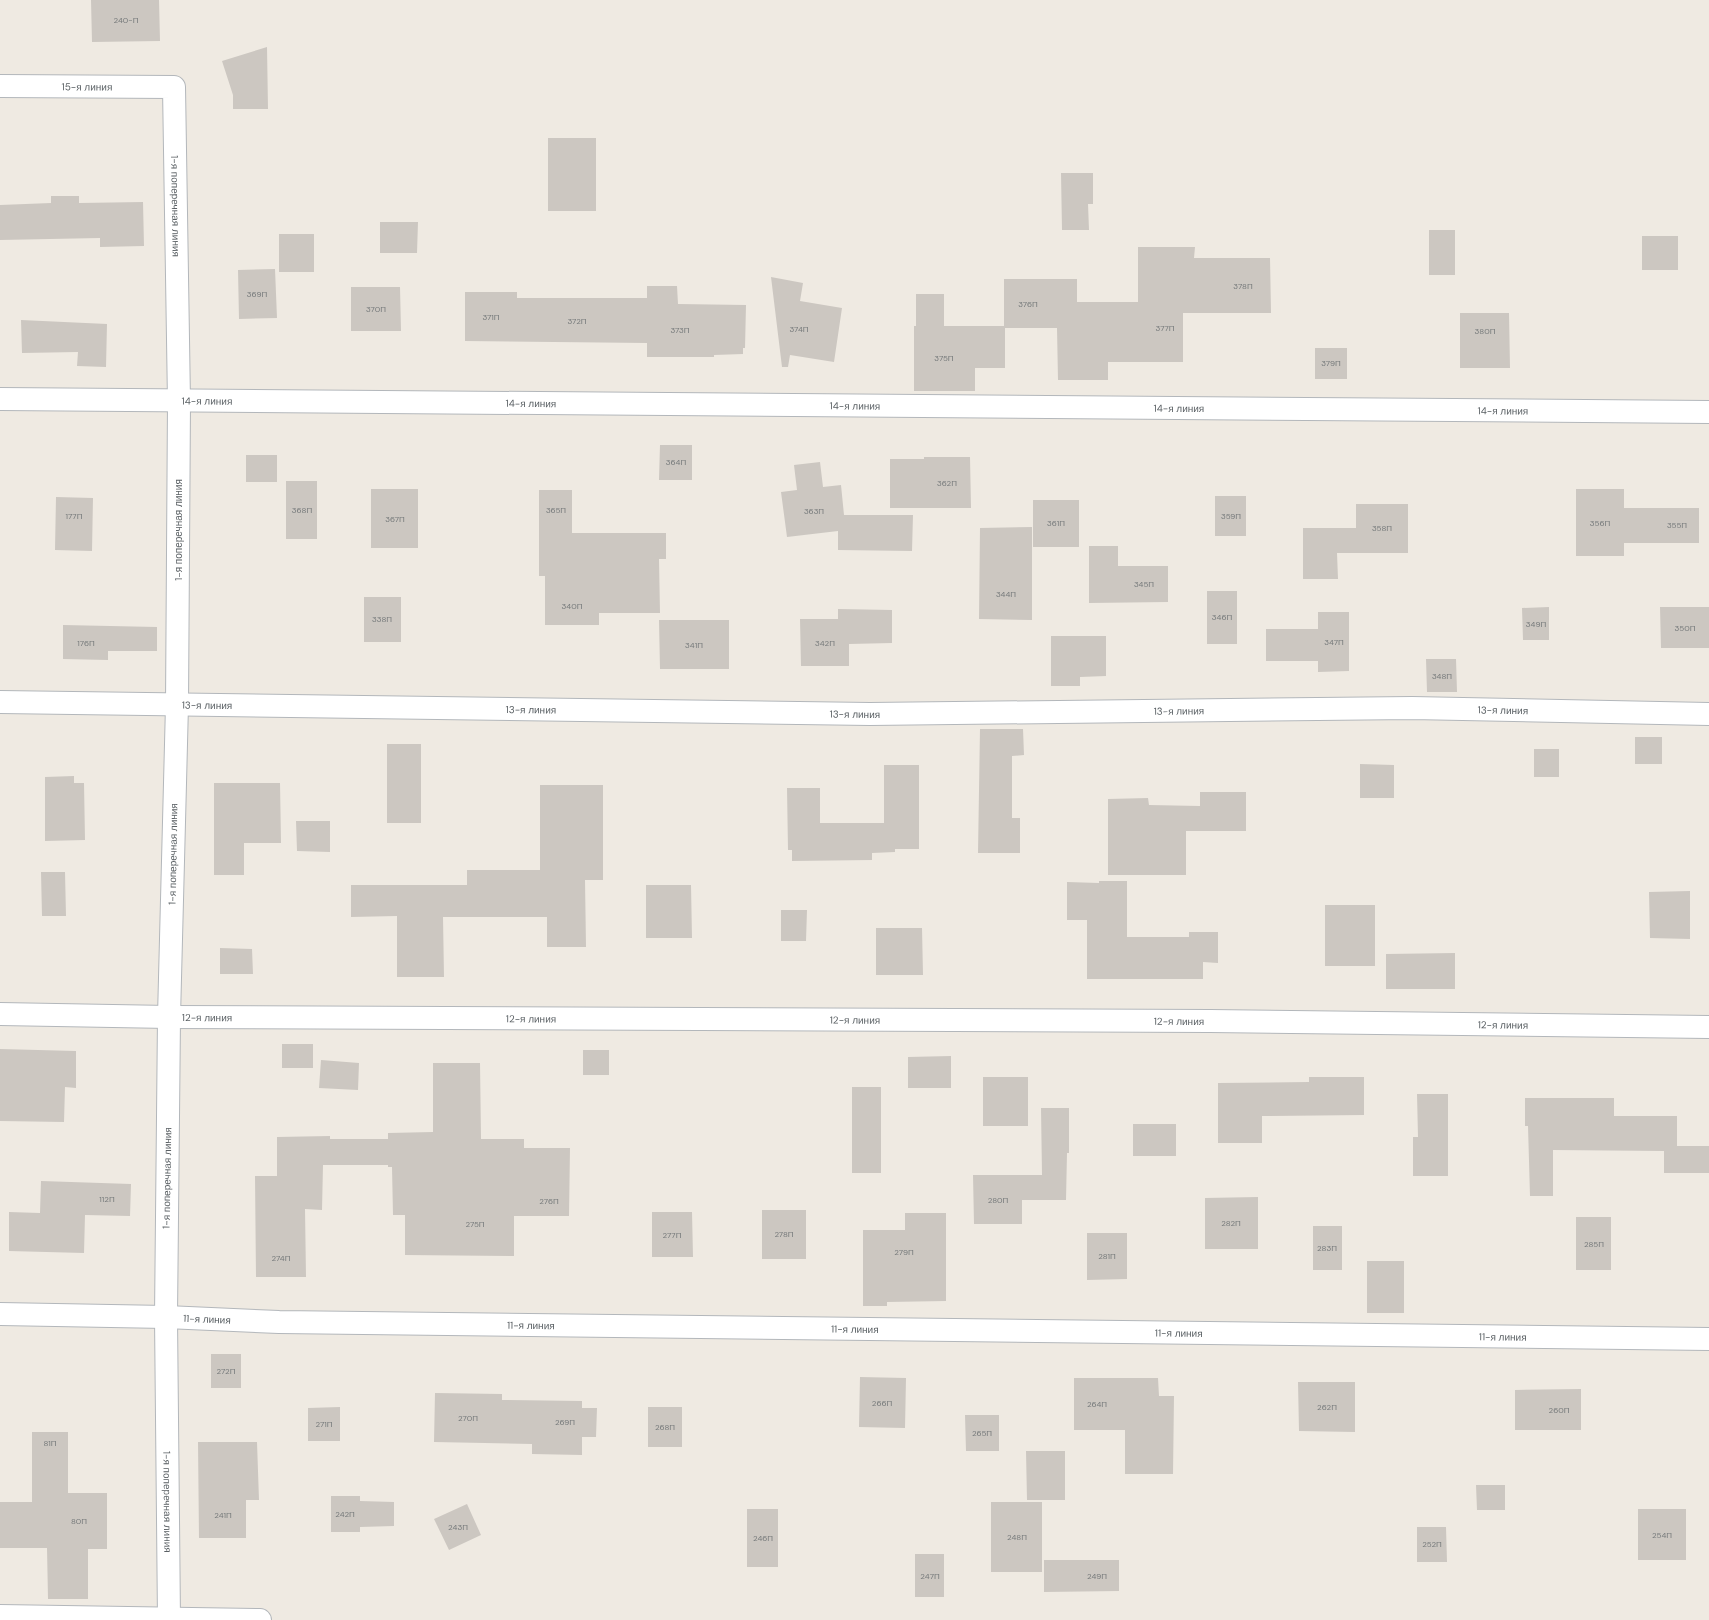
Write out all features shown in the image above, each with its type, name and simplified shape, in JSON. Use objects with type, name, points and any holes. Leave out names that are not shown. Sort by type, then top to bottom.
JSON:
[{"type":"street","name":"15-я линия","points":[[0,86],[174,87]]},
{"type":"street","name":"1-я поперечная линия","points":[[169,1619],[166,1317],[169,1017],[177,705],[179,402],[174,87]]},
{"type":"street","name":"14-я линия","points":[[0,399],[179,402],[1709,412]]},
{"type":"street","name":"13-я линия","points":[[0,702],[870,714],[1412,708],[1709,714]]},
{"type":"street","name":"12-я линия","points":[[0,1014],[169,1017],[1210,1021],[1709,1027]]},
{"type":"street","name":"11-я линия","points":[[0,1314],[166,1317],[279,1322],[1709,1339]]},
{"type":"street","points":[[0,1616],[260,1620]]},
{"type":"building","points":[[91,0],[159,0],[160,41],[92,42]]},
{"type":"building","points":[[267,47],[268,109],[233,109],[233,95],[222,61]]},
{"type":"building","points":[[548,138],[596,138],[596,211],[548,211]]},
{"type":"building","points":[[1061,173],[1093,173],[1093,204],[1088,204],[1089,230],[1062,230]]},
{"type":"building","points":[[51,196],[79,196],[79,203],[143,202],[144,246],[100,247],[100,238],[0,240],[0,205],[51,203]]},
{"type":"building","points":[[380,222],[418,222],[417,253],[380,253]]},
{"type":"building","points":[[1429,230],[1455,230],[1455,275],[1429,275]]},
{"type":"building","points":[[279,234],[314,234],[314,272],[279,272]]},
{"type":"building","points":[[1642,236],[1678,236],[1678,270],[1642,270]]},
{"type":"building","points":[[1138,247],[1195,247],[1194,258],[1270,258],[1271,313],[1183,313],[1183,362],[1108,362],[1108,380],[1058,380],[1057,328],[1005,328],[1005,368],[975,368],[975,391],[914,391],[914,326],[916,326],[916,294],[944,294],[944,326],[1004,326],[1004,279],[1077,279],[1077,302],[1138,302]]},
{"type":"building","points":[[275,269],[277,318],[239,319],[238,270]]},
{"type":"building","points":[[771,277],[803,283],[800,301],[842,308],[834,362],[790,355],[788,367],[782,367]]},
{"type":"building","points":[[647,286],[677,286],[678,304],[746,305],[745,348],[743,348],[743,354],[714,355],[714,357],[647,357],[647,343],[465,341],[465,292],[517,292],[517,298],[647,298]]},
{"type":"building","points":[[351,287],[400,287],[401,331],[351,331]]},
{"type":"building","points":[[1460,313],[1509,313],[1510,368],[1460,368]]},
{"type":"building","points":[[21,320],[107,324],[106,367],[77,366],[78,352],[22,353]]},
{"type":"building","points":[[1315,348],[1347,348],[1347,379],[1315,379]]},
{"type":"building","points":[[660,445],[692,445],[692,480],[659,480]]},
{"type":"building","points":[[246,455],[277,455],[277,482],[246,482]]},
{"type":"building","points":[[924,457],[970,457],[971,508],[890,508],[890,459],[924,459]]},
{"type":"building","points":[[820,462],[823,487],[841,485],[844,515],[913,515],[912,551],[838,550],[838,531],[787,537],[781,492],[797,490],[794,465]]},
{"type":"building","points":[[286,481],[317,481],[317,539],[286,539]]},
{"type":"building","points":[[371,489],[418,489],[418,548],[371,548]]},
{"type":"building","points":[[1576,489],[1624,489],[1624,508],[1699,508],[1699,543],[1624,543],[1624,556],[1576,556]]},
{"type":"building","points":[[539,490],[572,490],[572,533],[666,533],[666,559],[659,559],[660,613],[599,613],[599,625],[545,625],[545,576],[539,576]]},
{"type":"building","points":[[1215,496],[1246,496],[1246,536],[1215,536]]},
{"type":"building","points":[[56,497],[93,498],[92,551],[55,550]]},
{"type":"building","points":[[1033,500],[1079,500],[1079,547],[1033,547]]},
{"type":"building","points":[[1356,504],[1408,504],[1408,553],[1337,553],[1338,579],[1303,579],[1303,528],[1356,528]]},
{"type":"building","points":[[1032,527],[1032,620],[979,619],[980,528]]},
{"type":"building","points":[[1089,546],[1118,546],[1118,566],[1168,566],[1168,602],[1089,603]]},
{"type":"building","points":[[1207,591],[1237,591],[1237,644],[1207,644]]},
{"type":"building","points":[[364,597],[401,597],[401,642],[364,642]]},
{"type":"building","points":[[1549,607],[1549,640],[1523,640],[1522,608]]},
{"type":"building","points":[[1660,607],[1709,607],[1709,648],[1661,648]]},
{"type":"building","points":[[838,609],[892,610],[892,643],[849,644],[849,666],[801,666],[800,619],[838,619]]},
{"type":"building","points":[[1318,612],[1349,612],[1349,671],[1318,672],[1318,661],[1266,661],[1266,629],[1318,629]]},
{"type":"building","points":[[659,620],[729,620],[729,669],[660,669]]},
{"type":"building","points":[[63,625],[157,627],[157,651],[108,651],[108,660],[63,659]]},
{"type":"building","points":[[1051,636],[1106,636],[1106,676],[1080,677],[1080,686],[1051,686]]},
{"type":"building","points":[[1426,659],[1456,659],[1457,692],[1427,692]]},
{"type":"building","points":[[980,729],[1023,729],[1024,755],[1012,756],[1012,818],[1020,818],[1020,853],[978,853]]},
{"type":"building","points":[[1635,737],[1662,737],[1662,764],[1635,764]]},
{"type":"building","points":[[387,744],[421,744],[421,823],[387,823]]},
{"type":"building","points":[[1534,749],[1559,749],[1559,777],[1534,777]]},
{"type":"building","points":[[1360,764],[1394,765],[1394,798],[1360,798]]},
{"type":"building","points":[[884,765],[919,765],[919,849],[895,849],[895,852],[872,853],[872,860],[792,861],[792,850],[788,850],[787,788],[820,788],[820,823],[884,823]]},
{"type":"building","points":[[74,776],[74,783],[84,783],[85,840],[45,841],[45,777]]},
{"type":"building","points":[[214,783],[280,783],[281,843],[244,843],[244,875],[214,875]]},
{"type":"building","points":[[540,785],[603,785],[603,880],[585,880],[586,947],[547,947],[547,917],[443,917],[444,977],[397,977],[397,916],[351,917],[351,885],[467,885],[467,870],[540,870]]},
{"type":"building","points":[[1200,792],[1246,792],[1246,831],[1186,831],[1186,875],[1108,875],[1108,799],[1148,798],[1149,805],[1200,806]]},
{"type":"building","points":[[296,821],[330,821],[330,852],[297,851]]},
{"type":"building","points":[[41,872],[65,872],[66,916],[42,916]]},
{"type":"building","points":[[1099,881],[1127,881],[1127,937],[1189,937],[1189,932],[1218,932],[1218,963],[1203,962],[1203,979],[1087,979],[1087,920],[1067,920],[1067,882],[1099,883]]},
{"type":"building","points":[[646,885],[691,885],[692,938],[646,938]]},
{"type":"building","points":[[1690,891],[1690,939],[1650,938],[1649,892]]},
{"type":"building","points":[[1325,905],[1375,905],[1375,966],[1325,966]]},
{"type":"building","points":[[781,910],[807,910],[806,941],[781,941]]},
{"type":"building","points":[[876,928],[922,928],[923,975],[876,975]]},
{"type":"building","points":[[220,948],[252,949],[253,974],[220,974]]},
{"type":"building","points":[[1455,953],[1455,989],[1386,989],[1386,954]]},
{"type":"building","points":[[282,1044],[313,1044],[313,1068],[282,1068]]},
{"type":"building","points":[[0,1049],[76,1051],[76,1088],[65,1087],[64,1122],[0,1121]]},
{"type":"building","points":[[583,1050],[609,1050],[609,1075],[583,1075]]},
{"type":"building","points":[[951,1056],[951,1088],[908,1088],[908,1057]]},
{"type":"building","points":[[321,1060],[359,1063],[358,1090],[319,1088]]},
{"type":"building","points":[[433,1063],[480,1063],[481,1139],[524,1139],[524,1148],[570,1148],[569,1216],[514,1216],[514,1256],[405,1255],[405,1215],[393,1215],[392,1167],[388,1167],[388,1165],[323,1165],[322,1210],[305,1209],[306,1277],[256,1277],[255,1176],[277,1176],[277,1137],[330,1136],[330,1139],[388,1139],[388,1133],[433,1132]]},
{"type":"building","points":[[983,1077],[1028,1077],[1028,1126],[983,1126]]},
{"type":"building","points":[[1309,1077],[1364,1077],[1364,1115],[1262,1116],[1262,1143],[1218,1143],[1218,1083],[1309,1082]]},
{"type":"building","points":[[852,1087],[881,1087],[881,1173],[852,1173]]},
{"type":"building","points":[[1417,1094],[1448,1094],[1448,1176],[1413,1176],[1413,1137],[1418,1137]]},
{"type":"building","points":[[1525,1098],[1614,1098],[1614,1116],[1677,1116],[1677,1146],[1709,1146],[1709,1173],[1664,1173],[1664,1151],[1553,1150],[1553,1196],[1530,1196],[1528,1126],[1525,1126]]},
{"type":"building","points":[[1041,1108],[1069,1108],[1069,1153],[1067,1153],[1066,1200],[1022,1200],[1022,1224],[974,1224],[973,1175],[1042,1175]]},
{"type":"building","points":[[1133,1124],[1176,1124],[1176,1156],[1133,1156]]},
{"type":"building","points":[[41,1181],[131,1184],[130,1216],[85,1215],[84,1253],[9,1251],[9,1212],[40,1213]]},
{"type":"building","points":[[1258,1197],[1258,1249],[1205,1249],[1205,1198]]},
{"type":"building","points":[[762,1210],[806,1210],[806,1259],[762,1259]]},
{"type":"building","points":[[652,1212],[692,1212],[693,1257],[652,1257]]},
{"type":"building","points":[[905,1213],[946,1213],[946,1301],[887,1302],[887,1306],[863,1306],[863,1230],[905,1230]]},
{"type":"building","points":[[1576,1217],[1611,1217],[1611,1270],[1576,1270]]},
{"type":"building","points":[[1313,1226],[1342,1226],[1342,1270],[1313,1270]]},
{"type":"building","points":[[1087,1233],[1127,1233],[1127,1279],[1087,1280]]},
{"type":"building","points":[[1367,1261],[1404,1261],[1404,1313],[1367,1313]]},
{"type":"building","points":[[211,1354],[241,1354],[241,1388],[211,1388]]},
{"type":"building","points":[[860,1377],[906,1378],[905,1428],[859,1427]]},
{"type":"building","points":[[1074,1378],[1158,1378],[1159,1396],[1174,1396],[1173,1474],[1125,1474],[1125,1430],[1074,1430]]},
{"type":"building","points":[[1298,1382],[1355,1382],[1355,1432],[1299,1431]]},
{"type":"building","points":[[1581,1389],[1581,1430],[1515,1430],[1515,1390]]},
{"type":"building","points":[[435,1393],[502,1394],[502,1400],[582,1401],[582,1408],[597,1408],[596,1437],[582,1437],[582,1455],[532,1454],[532,1444],[434,1442]]},
{"type":"building","points":[[340,1407],[340,1441],[308,1441],[308,1408]]},
{"type":"building","points":[[648,1407],[682,1407],[682,1447],[648,1447]]},
{"type":"building","points":[[965,1415],[999,1415],[999,1451],[966,1451]]},
{"type":"building","points":[[32,1432],[68,1432],[68,1493],[107,1493],[107,1549],[88,1549],[88,1599],[48,1599],[47,1548],[0,1548],[0,1502],[32,1502]]},
{"type":"building","points":[[198,1442],[257,1442],[259,1500],[246,1500],[246,1538],[199,1538]]},
{"type":"building","points":[[1026,1451],[1065,1451],[1065,1500],[1027,1500]]},
{"type":"building","points":[[1476,1485],[1505,1485],[1505,1510],[1477,1510]]},
{"type":"building","points":[[331,1496],[360,1496],[360,1501],[394,1502],[394,1526],[360,1527],[360,1532],[331,1532]]},
{"type":"building","points":[[991,1502],[1042,1502],[1042,1572],[991,1572]]},
{"type":"building","points":[[467,1504],[481,1535],[449,1550],[434,1519]]},
{"type":"building","points":[[747,1509],[778,1509],[778,1567],[747,1567]]},
{"type":"building","points":[[1638,1509],[1686,1509],[1686,1560],[1638,1560]]},
{"type":"building","points":[[1417,1527],[1446,1527],[1447,1562],[1417,1562]]},
{"type":"building","points":[[915,1554],[944,1554],[944,1597],[915,1597]]},
{"type":"building","points":[[1044,1560],[1119,1560],[1119,1591],[1044,1592]]}]
